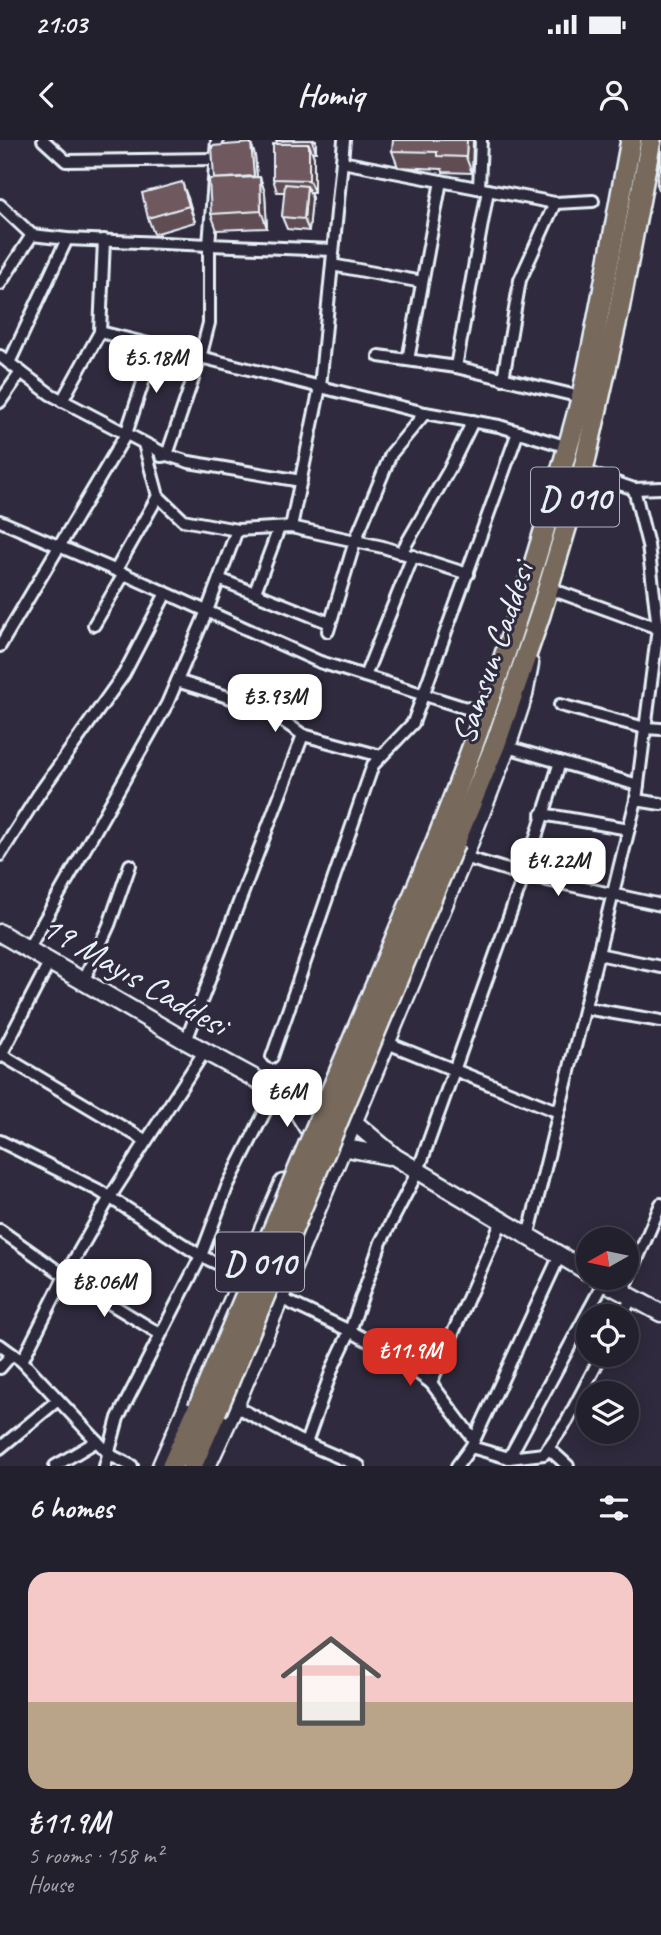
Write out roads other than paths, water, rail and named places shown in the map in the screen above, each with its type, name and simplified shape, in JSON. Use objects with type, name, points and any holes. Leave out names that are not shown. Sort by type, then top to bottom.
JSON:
[{"type":"highway","name":"Samsun Caddesi","points":[[453,846],[481,713],[510,641],[581,397],[631,140]]},
{"type":"highway","name":"Samsun Caddesi","points":[[329,1115],[453,846],[496,743],[540,615],[583,471],[618,315],[650,140]]},
{"type":"highway","name":"D 010","points":[[192,1466],[329,1115]]},
{"type":"highway","name":"D 010","points":[[172,1466],[216,1409]]},
{"type":"street","points":[[43,140],[66,161],[215,159]]},
{"type":"street","points":[[167,455],[209,323],[209,246],[216,140]]},
{"type":"street","points":[[291,527],[320,387],[344,140]]},
{"type":"street","points":[[456,367],[483,189],[481,140]]},
{"type":"street","points":[[625,140],[631,140]]},
{"type":"street","points":[[342,162],[395,167],[441,181],[555,203],[593,201]]},
{"type":"street","points":[[408,360],[441,181]]},
{"type":"street","points":[[503,379],[520,280],[555,203]]},
{"type":"street","points":[[0,205],[32,235],[67,239],[333,250]]},
{"type":"street","points":[[0,284],[32,235]]},
{"type":"street","points":[[67,239],[5,360],[62,401],[167,455],[189,462],[301,481]]},
{"type":"street","points":[[62,401],[100,332],[104,240]]},
{"type":"street","points":[[332,265],[422,282]]},
{"type":"street","points":[[100,332],[425,413],[518,432],[568,447]]},
{"type":"street","points":[[0,646],[126,434],[155,346]]},
{"type":"street","points":[[379,356],[456,367],[581,397]]},
{"type":"street","points":[[0,402],[21,372]]},
{"type":"street","points":[[219,579],[255,592],[329,627],[355,541],[391,454],[425,413]]},
{"type":"street","points":[[401,552],[449,470],[473,421]]},
{"type":"street","points":[[272,1057],[373,765],[413,723],[518,432]]},
{"type":"street","points":[[145,444],[158,496],[183,520],[237,530],[291,527],[401,552],[468,574]]},
{"type":"street","points":[[148,458],[167,455]]},
{"type":"street","points":[[583,471],[634,489],[661,488]]},
{"type":"street","points":[[528,1237],[636,800],[657,659],[657,587],[634,489]]},
{"type":"street","points":[[94,625],[158,496]]},
{"type":"street","points":[[0,521],[320,662],[481,713],[440,808],[329,1115],[242,1275],[161,1466]]},
{"type":"street","points":[[255,592],[279,528]]},
{"type":"street","points":[[27,951],[167,704],[207,611],[237,530]]},
{"type":"street","points":[[365,676],[413,556]]},
{"type":"street","points":[[548,588],[658,628]]},
{"type":"street","points":[[0,855],[38,795],[124,674],[166,593]]},
{"type":"street","points":[[329,1115],[385,1042],[453,846],[507,747],[524,695],[540,615]]},
{"type":"street","points":[[177,681],[266,709],[303,735],[381,756]]},
{"type":"street","points":[[560,705],[645,728],[661,729]]},
{"type":"street","points":[[186,1041],[303,735]]},
{"type":"street","points":[[507,747],[638,785]]},
{"type":"street","points":[[306,1443],[381,1242],[418,1171],[524,875],[560,762]]},
{"type":"street","points":[[636,800],[661,804]]},
{"type":"street","points":[[542,814],[629,830]]},
{"type":"street","points":[[453,846],[524,875],[661,905]]},
{"type":"street","points":[[83,982],[130,865]]},
{"type":"street","name":"19 Mayıs Caddesi","points":[[0,933],[204,1052],[276,1090],[298,1097],[329,1115]]},
{"type":"street","points":[[598,954],[661,967]]},
{"type":"street","points":[[49,963],[0,1055],[146,1141]]},
{"type":"street","points":[[585,1008],[661,1021]]},
{"type":"street","points":[[385,1042],[559,1112]]},
{"type":"street","points":[[22,1361],[110,1196],[204,1052]]},
{"type":"street","points":[[107,1461],[118,1418],[201,1256],[227,1187],[276,1090]]},
{"type":"street","name":"19 Mayıs Caddesi","points":[[276,1090],[296,1109],[329,1115]]},
{"type":"street","points":[[207,1466],[216,1409],[280,1298],[342,1147],[329,1115]]},
{"type":"street","points":[[329,1115],[365,1133],[394,1157],[576,1265]]},
{"type":"street","name":"19 Mayıs Caddesi","points":[[329,1115],[321,1139],[342,1147],[394,1157]]},
{"type":"street","points":[[0,1141],[110,1196],[201,1256],[242,1275]]},
{"type":"street","points":[[625,1304],[661,1204]]},
{"type":"street","points":[[431,1383],[502,1221]]},
{"type":"street","points":[[0,1230],[65,1276],[160,1335]]},
{"type":"street","points":[[457,1466],[473,1444],[560,1255]]},
{"type":"street","points":[[509,1458],[596,1290]]},
{"type":"street","points":[[618,1290],[661,1313]]},
{"type":"street","points":[[280,1298],[392,1354],[431,1383],[473,1444],[509,1458],[544,1454],[567,1421],[595,1367]]},
{"type":"street","points":[[0,1345],[22,1361],[97,1441],[107,1461]]},
{"type":"street","points":[[0,1368],[12,1354]]},
{"type":"street","points":[[0,1448],[58,1400]]},
{"type":"street","points":[[216,1409],[359,1466]]},
{"type":"street","points":[[55,1466],[97,1441]]},
{"type":"street","points":[[548,1448],[568,1466]]},
{"type":"street","points":[[107,1461],[132,1466]]}]
